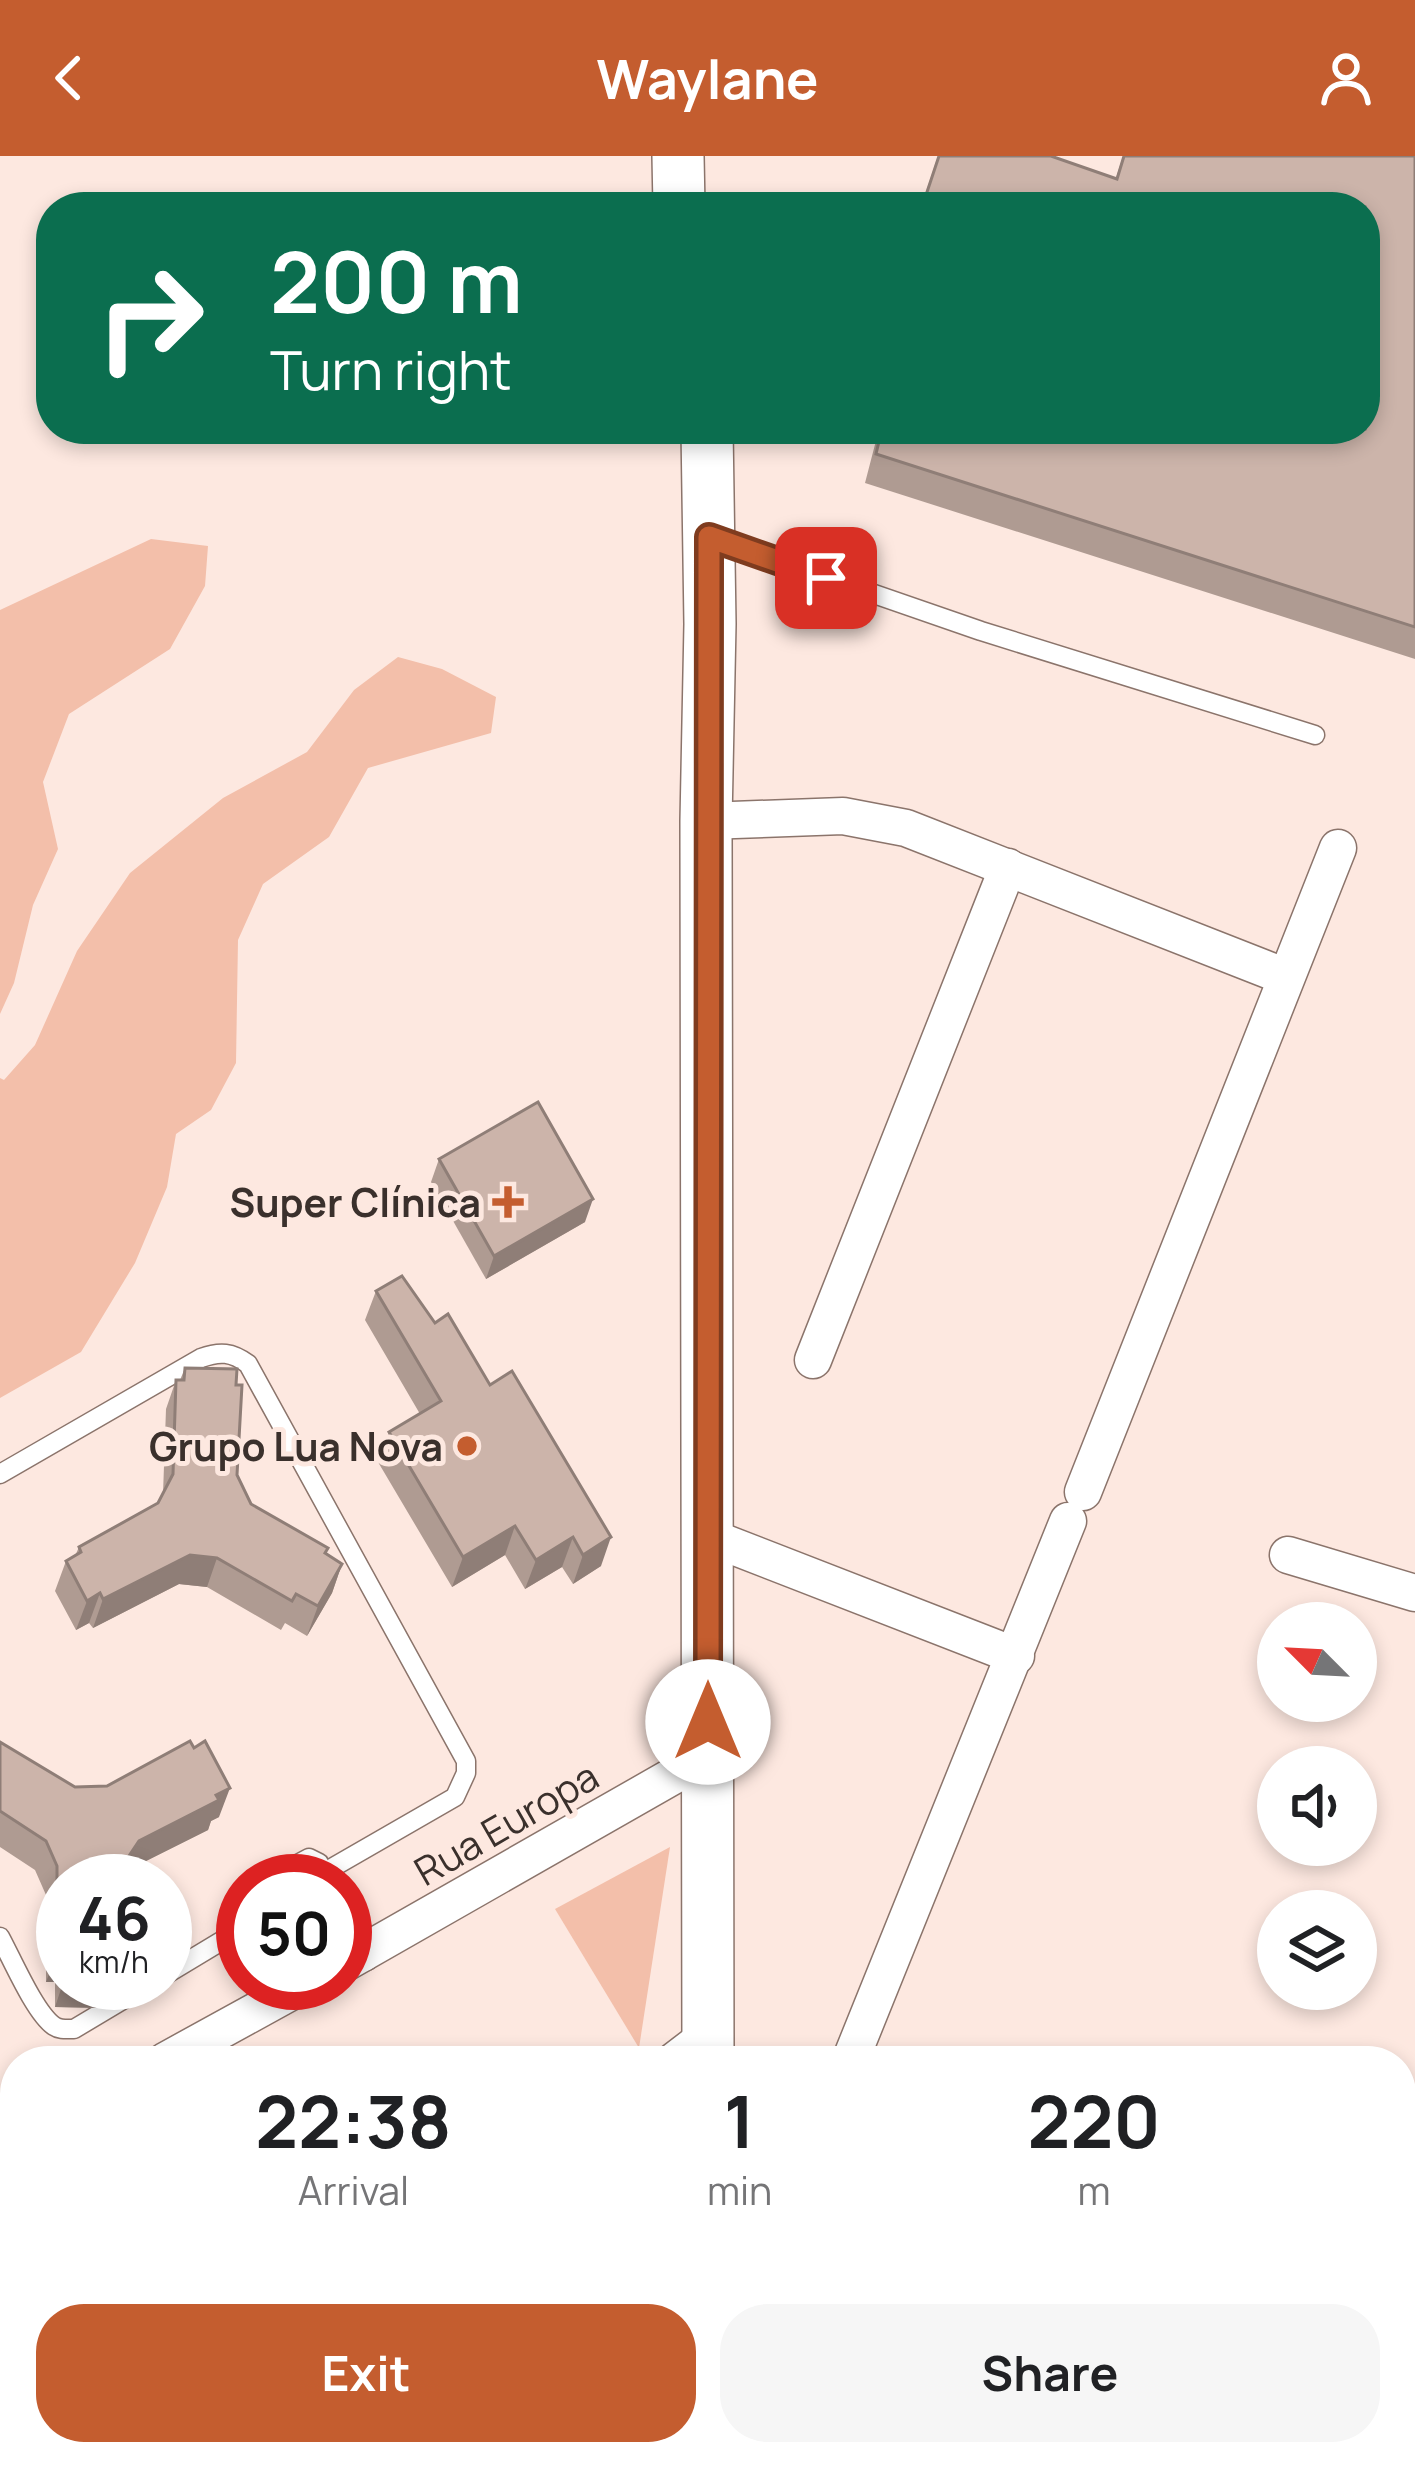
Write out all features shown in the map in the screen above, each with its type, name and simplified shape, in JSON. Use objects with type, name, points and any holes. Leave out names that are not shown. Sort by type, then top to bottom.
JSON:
[{"type":"main road","points":[[678,156],[679,192]]},
{"type":"main road","points":[[702,156],[703,192]]},
{"type":"main road","points":[[684,444],[689,625],[706,821]]},
{"type":"main road","points":[[696,2046],[708,1756],[706,821],[699,519],[706,444]]},
{"type":"street","points":[[706,821],[842,816],[906,828],[1286,977]]},
{"type":"street","points":[[856,2046],[1337,848]]},
{"type":"street","points":[[813,1360],[1008,867]]},
{"type":"street","points":[[707,1536],[1016,1656]]},
{"type":"street","points":[[1288,1555],[1415,1593]]},
{"type":"street","name":"Rua Europa","points":[[372,1948],[708,1756]]},
{"type":"street","points":[[192,2046],[258,2010]]},
{"type":"lane","points":[[699,519],[981,631],[1316,735]]},
{"type":"lane","points":[[0,1474],[201,1358],[235,1354],[248,1364],[466,1761],[455,1796],[363,1854]]},
{"type":"lane","points":[[0,1937],[36,2001]]},
{"type":"lane","points":[[41,2010],[53,2025],[74,2030],[107,2010]]},
{"type":"shaded area","points":[[151,539],[208,546],[205,586],[170,649],[69,714],[43,782],[58,849],[33,905],[14,983],[0,1014],[0,610]]},
{"type":"shaded area","points":[[398,657],[442,669],[496,697],[491,733],[368,768],[329,837],[263,884],[238,940],[236,1063],[211,1110],[176,1134],[167,1187],[135,1263],[81,1352],[0,1398],[0,1078],[4,1080],[35,1045],[77,951],[130,873],[223,798],[307,752],[354,690]]},
{"type":"shaded area","points":[[670,1847],[639,2046],[638,2046],[555,1909]]},
{"type":"building","points":[[939,156],[1051,156],[1117,179],[1124,156],[1415,156],[1415,627],[876,454],[878,444],[1380,444],[1380,192],[927,192]]},
{"type":"building","name":"Super Clínica","points":[[538,1102],[593,1199],[494,1256],[439,1159]]},
{"type":"building","name":"Grupo Lua Nova","points":[[402,1276],[435,1323],[448,1314],[490,1385],[512,1371],[611,1537],[583,1555],[573,1537],[536,1560],[515,1526],[463,1557],[389,1432],[441,1401],[376,1291]]},
{"type":"building","points":[[185,1368],[237,1369],[236,1385],[242,1385],[237,1475],[251,1504],[328,1548],[325,1553],[342,1564],[318,1606],[296,1594],[292,1601],[217,1558],[190,1555],[103,1599],[100,1593],[87,1601],[66,1561],[81,1552],[79,1547],[158,1503],[173,1474],[176,1380],[184,1380]]},
{"type":"building","points":[[190,1741],[194,1748],[205,1741],[230,1788],[216,1795],[219,1800],[139,1841],[130,1854],[52,1854],[46,1841],[0,1811],[0,1742],[75,1787],[107,1786]]},
{"type":"place","name":"Super Clínica","points":[[508,1202]]},
{"type":"place","name":"Grupo Lua Nova","points":[[467,1446]]},
{"type":"route","points":[[708,1722],[709,537],[826,578]]}]
